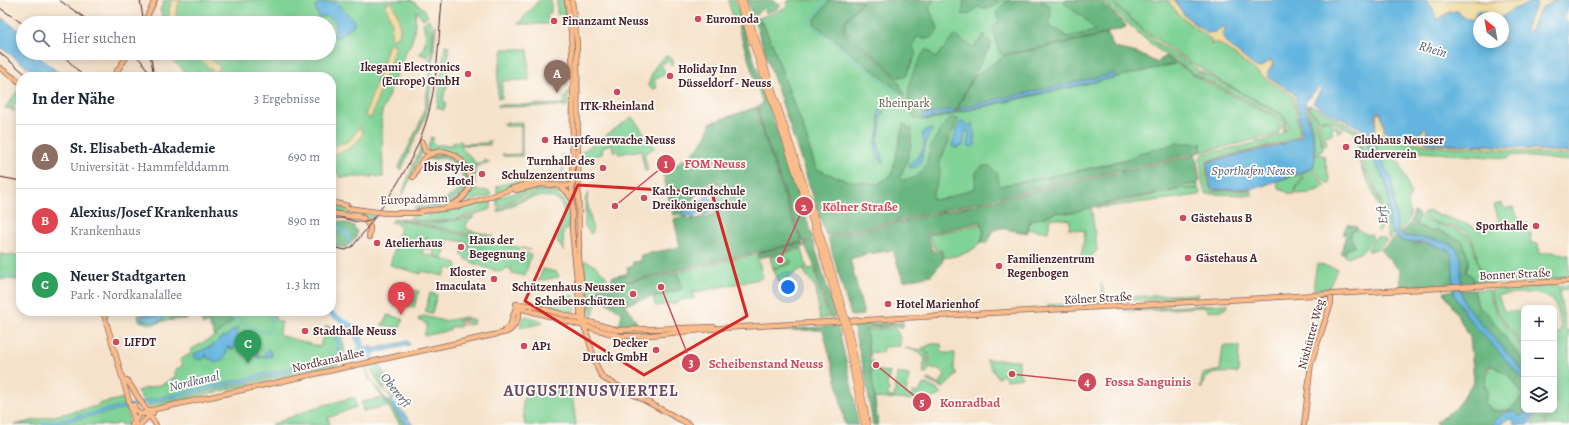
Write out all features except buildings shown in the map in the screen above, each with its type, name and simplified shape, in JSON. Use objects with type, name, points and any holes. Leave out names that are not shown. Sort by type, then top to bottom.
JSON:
[{"type":"highway","points":[[738,0],[748,20]]},
{"type":"highway","points":[[743,0],[748,20],[817,229],[846,325],[868,425]]},
{"type":"highway","points":[[846,325],[864,425]]},
{"type":"main road","points":[[147,16],[155,0]]},
{"type":"main road","points":[[567,0],[571,31],[573,77],[571,181],[574,262],[584,323],[599,372],[603,378],[690,425]]},
{"type":"main road","points":[[572,0],[577,43],[579,257],[584,323]]},
{"type":"main road","points":[[116,72],[124,60]]},
{"type":"main road","points":[[0,68],[16,79]]},
{"type":"main road","points":[[422,142],[425,150],[433,154]]},
{"type":"main road","points":[[413,177],[423,160],[433,154],[444,152],[457,157],[466,165],[470,179],[466,193],[457,202],[431,210]]},
{"type":"main road","points":[[571,181],[579,177]]},
{"type":"main road","name":"Europadamm","points":[[336,204],[385,213],[420,212],[457,208],[489,199],[535,181],[571,181]]},
{"type":"main road","points":[[571,181],[578,190]]},
{"type":"main road","name":"Europadamm","points":[[499,195],[536,185],[552,185],[571,181]]},
{"type":"main road","points":[[552,185],[565,190],[572,200]]},
{"type":"main road","name":"Europadamm","points":[[420,212],[457,207],[489,199]]},
{"type":"main road","points":[[336,214],[363,218],[370,227],[369,237]]},
{"type":"main road","name":"Bonner Straße","points":[[1451,288],[1569,281]]},
{"type":"main road","name":"Kölner Straße","points":[[674,330],[687,331],[1451,288]]},
{"type":"main road","name":"Nixhütter Weg","points":[[1304,425],[1311,362],[1331,305],[1332,295]]},
{"type":"main road","points":[[518,306],[584,323]]},
{"type":"main road","points":[[518,306],[549,311],[584,323]]},
{"type":"main road","name":"Nordkanalallee","points":[[140,419],[162,408],[499,333],[510,326],[518,306]]},
{"type":"main road","points":[[105,316],[122,371],[140,419],[156,425]]},
{"type":"main road","name":"Kölner Straße","points":[[584,323],[626,336],[697,327],[722,328]]},
{"type":"main road","points":[[687,331],[697,327]]},
{"type":"main road","points":[[133,398],[140,419]]},
{"type":"main road","name":"Nordkanalallee","points":[[140,419],[162,408]]},
{"type":"highlighted area","points":[[578,185],[712,193],[747,316],[644,375],[525,301]]},
{"type":"green space","points":[[165,0],[411,0],[424,9],[428,16],[423,19],[416,10],[414,32],[411,43],[406,51],[382,112],[381,126],[383,177],[376,177],[375,175],[372,175],[373,177],[340,177],[336,171],[336,72],[186,72],[172,60],[336,60],[336,16],[162,16],[160,10]]},
{"type":"green space","points":[[539,0],[551,0],[551,14],[547,14],[547,19],[550,19],[550,24],[518,24]]},
{"type":"green space","points":[[557,0],[563,0],[566,15],[557,14]]},
{"type":"green space","points":[[728,0],[735,0],[741,20],[734,21]]},
{"type":"green space","points":[[747,0],[771,0],[781,5],[777,9],[766,13],[763,8],[753,17]]},
{"type":"green space","name":"Rheinpark","points":[[789,0],[1100,0],[1126,27],[1107,33],[1114,48],[1137,53],[1157,63],[1165,56],[1202,80],[1276,117],[1281,126],[1278,133],[1271,136],[1202,152],[1201,143],[1140,153],[1134,157],[1079,171],[999,186],[833,226],[802,124],[765,27],[759,18],[784,9],[789,5],[787,3]]},
{"type":"green space","points":[[830,0],[863,0],[846,19],[843,30],[847,36],[873,56],[888,70],[901,86],[905,96],[814,24],[815,19]]},
{"type":"green space","points":[[865,0],[935,0],[929,6],[938,30],[931,38],[916,37],[913,47],[916,54],[906,76],[898,78],[886,65],[846,32],[845,23],[847,19]]},
{"type":"green space","points":[[964,0],[1001,0],[996,5],[990,7],[977,7],[969,15],[962,14]]},
{"type":"green space","points":[[1007,0],[1028,0],[1033,3],[1036,0],[1040,0],[1050,6],[1051,14],[1049,27],[1060,31],[1067,37],[1095,31],[1086,20],[1065,4],[1065,0],[1100,0],[1126,25],[1123,28],[1093,37],[1003,55],[999,52],[993,28],[999,21],[996,13]]},
{"type":"green space","points":[[1102,0],[1109,0],[1156,42],[1198,70],[1202,79],[1153,46]]},
{"type":"green space","points":[[1111,0],[1167,0],[1181,17],[1209,38],[1212,45],[1215,42],[1220,44],[1268,80],[1293,96],[1300,133],[1299,136],[1286,142],[1207,162],[1209,185],[1212,191],[1251,190],[1252,195],[1207,194],[1203,187],[1200,157],[1203,154],[1275,137],[1288,127],[1287,120],[1280,113],[1235,89],[1170,49],[1130,18]]},
{"type":"green space","points":[[759,18],[772,43],[802,124],[816,169],[844,180],[878,184],[892,174],[903,124],[907,126],[907,129],[912,128],[912,134],[907,160],[899,178],[901,180],[906,180],[915,177],[925,167],[932,144],[951,117],[958,119],[940,162],[940,175],[932,197],[934,200],[947,198],[975,188],[976,172],[982,166],[990,166],[997,173],[1000,186],[1098,167],[1134,157],[1140,153],[1178,143],[1201,143],[1201,152],[829,236],[826,235],[754,19]]},
{"type":"green space","points":[[429,19],[432,38],[428,57],[420,54],[424,47],[426,37],[423,23]]},
{"type":"green space","points":[[742,24],[813,239],[803,242],[797,229],[762,127],[758,106],[763,104],[738,27]]},
{"type":"green space","points":[[434,25],[436,26],[431,89],[426,115],[401,170],[398,169],[419,125],[425,107],[431,64],[428,63],[432,55]]},
{"type":"green space","points":[[1107,34],[1114,48],[1137,53],[1157,63],[1165,56],[1175,64],[956,113],[968,86],[975,76],[1004,56],[1012,53],[1034,50]]},
{"type":"green space","points":[[955,35],[973,48],[984,35],[992,43],[968,86],[955,114],[930,120],[919,120],[913,115],[908,94],[914,70],[926,49],[930,51],[934,57],[937,57]]},
{"type":"green space","points":[[445,45],[449,46],[448,60],[451,60],[447,89],[445,89],[443,102],[446,102],[444,110],[437,108]]},
{"type":"green space","points":[[503,49],[528,49],[529,80],[502,81],[502,98],[498,98],[498,73]]},
{"type":"green space","points":[[666,56],[671,57],[674,63],[671,65],[669,61],[661,64],[666,74],[654,80],[657,88],[653,89],[648,86],[652,73],[659,62]]},
{"type":"green space","points":[[1200,71],[1282,115],[1286,120],[1285,130],[1283,132],[1283,123],[1277,116],[1204,79]]},
{"type":"green space","points":[[568,91],[568,106],[498,107],[498,105],[564,104],[564,97],[567,95]]},
{"type":"green space","points":[[16,93],[16,103],[12,106],[15,109],[13,112],[12,109],[5,108]]},
{"type":"green space","points":[[1307,105],[1318,121],[1317,126],[1323,149],[1320,153],[1315,154],[1315,144]]},
{"type":"green space","points":[[1308,105],[1313,106],[1365,134],[1361,135],[1328,119],[1319,120]]},
{"type":"green space","points":[[757,107],[761,127],[796,230],[802,242],[625,282],[612,282],[612,277],[626,274],[628,271],[627,267],[633,266],[632,262],[640,261],[641,255],[680,247],[674,219],[682,216],[691,220],[713,215],[717,205],[715,195],[720,184],[711,182],[699,191],[682,214],[673,215],[663,173],[685,158],[699,146],[708,131],[710,123]]},
{"type":"green space","points":[[632,117],[655,147],[644,155],[648,170],[645,171],[641,150],[619,154],[617,150],[614,152],[611,143],[603,148],[602,154],[582,159],[582,152]]},
{"type":"green space","points":[[1322,120],[1329,121],[1343,130],[1338,133],[1336,127],[1331,127],[1333,134],[1325,136],[1327,145],[1323,146],[1319,124]]},
{"type":"green space","points":[[522,122],[522,156],[503,156],[503,153],[505,155],[521,154],[521,126],[504,126],[504,123]]},
{"type":"green space","points":[[1378,135],[1433,146],[1483,148],[1569,156],[1569,161],[1512,155],[1509,158],[1403,151],[1397,156],[1397,164],[1400,163],[1411,194],[1408,203],[1410,215],[1409,220],[1398,232],[1392,181],[1377,152],[1376,136],[1377,137]]},
{"type":"green space","points":[[431,137],[434,138],[432,141],[435,145],[453,145],[453,143],[461,141],[462,144],[487,143],[490,141],[490,145],[461,145],[461,148],[475,163],[483,163],[484,159],[490,163],[475,166],[475,190],[489,191],[491,196],[452,206],[461,201],[471,174],[463,160],[459,157],[427,151]]},
{"type":"green space","points":[[1364,137],[1366,137],[1369,151],[1386,182],[1389,208],[1382,209],[1377,191],[1361,157]]},
{"type":"green space","points":[[1358,138],[1360,144],[1361,164],[1382,208],[1384,217],[1383,225],[1379,232],[1377,230],[1383,219],[1361,167],[1358,156]]},
{"type":"green space","points":[[421,147],[423,150],[403,195],[402,193]]},
{"type":"green space","points":[[447,154],[459,159],[468,175],[467,187],[463,196],[449,205],[414,210],[414,207],[437,202],[451,196],[461,186],[463,178],[457,166],[452,162],[443,158],[426,160],[434,155]]},
{"type":"green space","points":[[561,154],[564,155],[564,169],[561,175],[528,181],[497,193],[497,186],[528,178],[559,174],[563,170]]},
{"type":"green space","points":[[1196,155],[1200,181],[1197,182],[1198,184],[1185,185],[1179,189],[1115,201],[1071,213],[1056,212],[1042,218],[1030,220],[1027,233],[1000,228],[992,231],[988,243],[981,243],[984,233],[981,222],[927,234],[933,252],[942,252],[943,261],[931,275],[903,281],[893,250],[867,254],[850,259],[864,315],[851,316],[828,238]]},
{"type":"green space","points":[[1315,155],[1324,155],[1330,183],[1328,185],[1312,168],[1314,166]]},
{"type":"green space","points":[[1311,169],[1326,186],[1311,193],[1296,194],[1296,188],[1303,179],[1301,173]]},
{"type":"green space","points":[[1299,174],[1302,179],[1294,194],[1290,194],[1278,187],[1277,181]]},
{"type":"green space","points":[[1198,184],[1198,188],[1183,189],[1199,189],[1201,194],[1199,195],[1097,208],[1098,206],[1179,190],[1185,185]]},
{"type":"green space","points":[[539,186],[555,187],[563,191],[533,191],[497,207],[497,198]]},
{"type":"green space","points":[[538,191],[557,194],[566,205],[570,219],[568,228],[563,233],[564,251],[556,240],[564,216],[560,201],[544,196],[536,197],[521,201],[498,212],[498,209]]},
{"type":"green space","points":[[588,193],[587,200],[593,231],[591,234],[585,226],[585,199]]},
{"type":"green space","points":[[491,200],[491,209],[461,218],[430,221],[409,218],[413,215],[453,210]]},
{"type":"green space","points":[[1502,203],[1504,209],[1513,207],[1521,225],[1528,223],[1529,234],[1532,235],[1530,236],[1531,243],[1538,244],[1540,254],[1552,252],[1569,255],[1569,274],[1564,277],[1485,282],[1481,274],[1474,243],[1469,235],[1459,228],[1433,222],[1422,214],[1428,211],[1482,231],[1499,220],[1494,205]]},
{"type":"green space","points":[[336,206],[375,215],[369,220],[363,216],[336,212]]},
{"type":"green space","points":[[1091,206],[1097,250],[1091,257],[1081,259],[1085,231],[1069,229],[1070,220],[1050,218],[1048,232],[1028,229],[1030,220],[1042,218],[1056,212],[1071,213]]},
{"type":"green space","points":[[1389,209],[1389,225],[1394,235],[1389,239],[1382,210]]},
{"type":"green space","points":[[1414,211],[1429,222],[1459,230],[1467,235],[1472,242],[1483,282],[1475,282],[1472,276],[1466,272],[1469,261],[1463,242],[1436,229],[1433,232],[1416,225],[1418,217]]},
{"type":"green space","points":[[1414,211],[1418,217],[1416,225],[1433,232],[1436,229],[1463,242],[1469,261],[1466,272],[1472,276],[1475,282],[1460,283],[1461,265],[1454,246],[1433,239],[1406,236],[1400,233],[1411,223]]},
{"type":"green space","points":[[475,216],[466,224],[468,230],[493,236],[492,239],[394,218],[432,223],[465,219]]},
{"type":"green space","points":[[394,219],[531,250],[519,248],[517,252],[523,254],[527,252],[527,254],[531,255],[525,276],[512,273],[510,268],[507,268],[501,272],[468,260],[461,254],[464,246],[468,248],[469,243],[449,239],[442,258],[433,255],[435,248],[433,247],[432,250],[425,249],[428,237],[422,253],[456,263],[456,270],[447,268],[444,276],[422,271],[421,274],[390,265],[401,227],[398,226],[398,224],[391,222]]},
{"type":"green space","points":[[339,221],[353,225],[357,232],[356,238],[345,248],[336,246],[336,222]]},
{"type":"green space","points":[[982,224],[982,240],[972,250],[958,255],[942,258],[941,250],[935,250],[929,235]]},
{"type":"green space","points":[[1347,224],[1357,227],[1357,230],[1352,231],[1350,235],[1354,247],[1347,249],[1344,255],[1341,253],[1346,235],[1343,234]]},
{"type":"green space","points":[[1357,230],[1369,235],[1371,233],[1373,239],[1362,252],[1347,257],[1344,255],[1347,249],[1354,247],[1354,242],[1350,238],[1352,231]]},
{"type":"green space","points":[[1377,236],[1387,240],[1377,249],[1369,251],[1368,249]]},
{"type":"green space","points":[[1396,237],[1410,242],[1440,247],[1453,254],[1453,284],[1401,287],[1400,271],[1380,250]]},
{"type":"green space","points":[[813,241],[836,317],[829,318],[815,267],[804,243]]},
{"type":"green space","points":[[802,243],[804,247],[759,258],[758,253]]},
{"type":"green space","points":[[802,249],[807,268],[801,269],[780,283],[773,269],[791,264],[790,259],[790,263],[773,268],[770,257]]},
{"type":"green space","points":[[0,254],[16,256],[16,280],[0,279]]},
{"type":"green space","points":[[757,254],[763,278],[693,293],[694,299],[678,300],[678,303],[655,306],[653,298],[682,289],[678,272]]},
{"type":"green space","points":[[584,261],[587,261],[597,267],[607,278],[602,282],[588,313]]},
{"type":"green space","points":[[1317,264],[1337,269],[1329,288],[1314,290]]},
{"type":"green space","points":[[814,268],[827,318],[820,319],[816,288],[803,270]]},
{"type":"green space","points":[[543,269],[557,272],[559,277],[538,281]]},
{"type":"green space","points":[[678,272],[682,289],[632,302],[625,306],[614,287],[618,284]]},
{"type":"green space","points":[[1569,277],[1569,280],[1493,283],[1496,281]]},
{"type":"green space","points":[[394,283],[401,285],[396,304],[390,302]]},
{"type":"green space","points":[[1101,283],[1107,299],[1070,302],[1070,298],[1094,300],[1099,298],[1103,295]]},
{"type":"green space","points":[[607,285],[612,287],[625,308],[627,307],[637,323],[635,325],[619,326],[622,313],[613,306],[599,300],[599,295],[602,290],[601,288]]},
{"type":"green space","points":[[1569,285],[1569,289],[1559,290],[1566,331],[1569,330],[1569,425],[1544,425],[1550,413],[1557,413],[1557,334],[1560,333],[1561,329],[1557,305],[1555,305],[1548,298],[1534,293],[1498,295],[1504,311],[1521,312],[1521,344],[1497,311],[1490,290]]},
{"type":"green space","points":[[601,288],[602,290],[599,295],[599,300],[597,300],[592,319],[590,317],[593,301]]},
{"type":"green space","points":[[1488,289],[1496,312],[1521,346],[1521,358],[1488,315],[1478,306],[1474,290]]},
{"type":"green space","points":[[412,290],[419,291],[414,308],[407,307]]},
{"type":"green space","points":[[1453,290],[1468,318],[1521,376],[1521,393],[1511,377],[1491,365],[1488,368],[1484,385],[1488,391],[1485,403],[1494,411],[1510,410],[1521,398],[1521,413],[1525,413],[1522,417],[1510,411],[1504,414],[1492,425],[1438,425],[1436,422],[1456,408],[1474,381],[1470,337],[1444,292]]},
{"type":"green space","points":[[1460,290],[1474,290],[1478,306],[1488,314],[1521,358],[1521,369],[1465,305]]},
{"type":"green space","points":[[430,293],[437,295],[432,313],[425,312]]},
{"type":"green space","points":[[1199,294],[1196,298],[1127,301],[1120,297]]},
{"type":"green space","points":[[574,295],[574,312],[537,305]]},
{"type":"green space","points":[[1099,302],[1091,306],[1048,308],[1048,305]]},
{"type":"green space","points":[[1228,304],[1228,306],[1223,310],[1207,311],[1206,308],[1201,307],[1130,312],[1122,311],[1124,309]]},
{"type":"green space","points":[[387,315],[403,319],[400,328],[382,325],[383,322],[385,323]]},
{"type":"green space","points":[[138,316],[194,316],[186,319],[167,320],[152,325],[139,321]]},
{"type":"green space","points":[[172,316],[194,316],[186,319],[169,320]]},
{"type":"green space","points":[[200,316],[275,316],[275,320],[282,322],[279,335],[320,347],[326,326],[333,327],[339,356],[337,358],[144,401],[137,391],[163,384],[176,376],[174,371],[183,365],[180,360],[191,353],[190,350],[215,336],[208,322],[203,325]]},
{"type":"green space","points":[[200,316],[224,316],[233,321],[215,336],[208,322],[203,325]]},
{"type":"green space","points":[[424,316],[444,321],[465,317],[474,320],[473,324],[468,325],[467,319],[465,319],[465,326],[464,319],[462,320],[462,326],[461,320],[459,320],[460,327],[450,327],[450,330],[424,336],[427,325],[421,320],[418,321],[420,317]]},
{"type":"green space","points":[[526,316],[543,323],[520,328],[522,319]]},
{"type":"green space","points":[[903,322],[903,328],[898,326],[867,328],[866,330],[878,425],[873,425],[865,375],[853,325]]},
{"type":"green space","points":[[838,326],[854,397],[858,425],[845,425],[838,387],[823,330],[772,331]]},
{"type":"green space","points":[[335,327],[343,341],[344,353],[342,359],[338,335]]},
{"type":"green space","points":[[895,328],[900,338],[900,346],[883,347],[882,353],[871,352],[869,360],[866,330]]},
{"type":"green space","points":[[932,344],[941,344],[942,353],[955,353],[954,368],[957,375],[943,388],[927,381],[928,379],[939,385],[945,375],[941,370],[931,369],[929,354],[922,348]]},
{"type":"green space","points":[[1223,346],[1239,346],[1238,373],[1216,373],[1207,378],[1202,388],[1200,388],[1203,374],[1220,370]]},
{"type":"green space","points":[[905,348],[923,350],[927,352],[929,369],[926,374],[923,374],[925,357],[921,356],[920,352]]},
{"type":"green space","points":[[986,360],[1019,360],[1019,373],[1023,378],[1006,380],[1004,374],[998,378]]},
{"type":"green space","points":[[341,361],[336,365],[151,407],[147,407],[146,404]]},
{"type":"green space","points":[[869,361],[873,361],[873,367],[870,367],[870,369]]},
{"type":"green space","points":[[380,363],[388,383],[385,390],[396,398],[392,399],[382,388],[369,367],[366,368],[371,380],[387,400],[384,400],[369,378],[364,367]]},
{"type":"green space","points":[[1491,365],[1511,377],[1521,393],[1521,398],[1510,410],[1494,411],[1485,403],[1488,391],[1484,385]]},
{"type":"green space","points":[[870,370],[890,372],[887,386],[889,388],[888,397],[894,397],[897,373],[909,375],[906,395],[912,396],[913,392],[918,393],[922,386],[926,384],[942,393],[934,397],[919,398],[917,400],[873,398]]},
{"type":"green space","points":[[557,385],[571,386],[576,425],[525,425],[523,405],[526,394]]},
{"type":"green space","points":[[355,397],[356,407],[328,418],[330,425],[271,425],[313,408]]},
{"type":"green space","points":[[124,398],[126,405],[36,425],[14,425],[98,406],[98,404]]},
{"type":"green space","points":[[383,398],[388,406],[363,411],[361,402]]},
{"type":"green space","points":[[385,401],[388,401],[407,425],[400,425]]},
{"type":"green space","points":[[127,408],[129,418],[128,425],[122,425],[119,423],[115,425],[51,425]]},
{"type":"green space","points":[[1538,413],[1548,413],[1542,425],[1532,425]]},
{"type":"sand","points":[[172,0],[180,0],[176,12],[176,16],[169,16],[169,9]]},
{"type":"sand","points":[[1167,0],[1174,0],[1182,11],[1197,26],[1203,29],[1217,30],[1225,26],[1227,43],[1257,67],[1272,60],[1273,64],[1270,69],[1270,74],[1272,78],[1295,94],[1303,133],[1300,138],[1280,145],[1210,161],[1207,167],[1215,190],[1251,190],[1212,191],[1207,177],[1206,169],[1207,162],[1210,160],[1286,142],[1299,136],[1300,132],[1293,96],[1268,80],[1220,44],[1215,42],[1211,45],[1212,42],[1209,38],[1181,17]]},
{"type":"sand","points":[[1426,0],[1477,0],[1488,2],[1556,0],[1541,8],[1530,31],[1526,32],[1525,28],[1533,10],[1529,3],[1509,12],[1473,12],[1473,20],[1466,19],[1456,11],[1449,12],[1436,20],[1432,7]]},
{"type":"sand","points":[[392,2],[399,18],[400,32],[399,35],[391,40],[392,23],[385,4]]},
{"type":"sand","points":[[389,44],[396,45],[371,118],[365,116]]},
{"type":"sand","points":[[201,60],[212,60],[221,68],[214,72]]},
{"type":"sand","points":[[1379,111],[1385,132],[1397,138],[1407,139],[1415,137],[1420,134],[1425,127],[1427,129],[1425,142],[1432,144],[1504,146],[1569,153],[1569,156],[1483,148],[1433,146],[1380,135],[1377,137],[1376,124]]},
{"type":"sand","points":[[360,127],[363,134],[357,142],[349,148],[336,153],[336,145],[349,141]]},
{"type":"water","points":[[1174,0],[1426,0],[1432,7],[1437,20],[1455,11],[1458,11],[1462,17],[1473,20],[1473,48],[1509,48],[1509,12],[1533,2],[1537,3],[1525,28],[1527,32],[1530,31],[1542,7],[1549,5],[1556,0],[1569,0],[1569,7],[1563,18],[1569,24],[1569,153],[1486,145],[1432,144],[1425,142],[1427,129],[1425,127],[1416,137],[1407,139],[1397,138],[1385,132],[1381,113],[1378,111],[1376,115],[1375,144],[1377,152],[1392,181],[1397,231],[1403,236],[1433,239],[1450,244],[1457,249],[1461,258],[1461,292],[1465,305],[1521,369],[1521,377],[1468,318],[1457,300],[1454,293],[1452,254],[1448,250],[1426,243],[1402,241],[1392,232],[1389,225],[1389,197],[1386,182],[1369,151],[1368,132],[1313,103],[1321,89],[1320,86],[1305,102],[1315,155],[1312,168],[1257,188],[1215,190],[1211,188],[1207,167],[1208,162],[1280,145],[1302,136],[1295,94],[1268,77],[1268,72],[1273,64],[1272,60],[1261,67],[1254,66],[1227,44],[1222,35],[1226,27],[1223,26],[1215,32],[1207,33],[1185,16]]},
{"type":"water","points":[[337,3],[355,22],[354,25],[337,38],[336,16],[319,16],[315,7],[317,4]]},
{"type":"water","points":[[0,17],[16,28],[16,59],[0,47]]},
{"type":"water","points":[[17,60],[43,60],[58,72],[33,72]]},
{"type":"water","points":[[1115,74],[1116,77],[959,111],[962,107]]},
{"type":"water","points":[[955,109],[954,113],[925,119],[923,118],[924,115]]},
{"type":"water","points":[[880,110],[884,112],[880,118],[880,122],[878,113]]},
{"type":"water","points":[[963,121],[968,126],[973,123],[975,145],[971,147],[968,146],[969,132],[967,131],[965,132],[963,146],[955,148],[952,145],[959,123]]},
{"type":"water","points":[[880,126],[877,140],[884,163],[876,152],[877,139]]},
{"type":"water","points":[[934,129],[928,135],[920,164],[912,168],[908,167],[923,149],[923,135],[925,130]]},
{"type":"water","points":[[709,186],[716,187],[709,198],[716,201],[714,202],[712,212],[705,215],[698,213],[693,219],[691,219],[691,215],[685,217],[682,214],[688,208],[688,204],[696,205],[697,202],[703,201],[708,193]]},
{"type":"water","points":[[142,316],[165,316],[158,322],[141,320],[140,318]]},
{"type":"water","points":[[345,320],[360,331],[365,347],[372,347],[374,357],[356,361],[353,351],[359,349],[358,345],[347,327]]},
{"type":"water","points":[[239,326],[236,336],[239,337],[238,343],[233,350],[228,347],[225,357],[222,360],[215,363],[212,359],[208,359],[206,354],[205,358],[201,360],[194,358],[194,354],[214,345],[223,336],[225,337]]},
{"type":"water","points":[[408,341],[410,345],[374,353],[373,349]]},
{"type":"water","points":[[252,345],[259,356],[263,356],[269,349],[272,356],[258,358],[250,352]]},
{"type":"water","points":[[393,400],[413,425],[407,425],[388,401]]},
{"type":"water","points":[[1511,411],[1514,411],[1520,417],[1525,413],[1536,413],[1532,421],[1527,425],[1514,425],[1512,420],[1508,419],[1500,425],[1492,425],[1496,419]]},
{"type":"waterway","points":[[826,0],[808,23],[907,102]]},
{"type":"waterway","points":[[911,105],[915,108]]},
{"type":"waterway","points":[[336,226],[347,234],[351,243]]},
{"type":"waterway","points":[[0,276],[16,278]]},
{"type":"waterway","points":[[229,316],[263,332],[267,332],[271,327],[272,316]]},
{"type":"waterway","name":"Nordkanal","points":[[334,316],[351,325]]},
{"type":"waterway","name":"Nordkanal","points":[[43,425],[339,359],[341,356],[335,327]]},
{"type":"tram line","points":[[336,248],[346,250],[353,246],[378,213],[400,179],[419,142],[431,103],[437,64],[442,0]]},
{"type":"tram line","points":[[0,177],[16,180]]},
{"type":"tram line","points":[[336,218],[363,222],[369,221],[374,217]]},
{"type":"railway","points":[[59,0],[82,16]]},
{"type":"railway","points":[[140,0],[143,16]]},
{"type":"railway","points":[[0,8],[16,19]]},
{"type":"railway","points":[[0,53],[23,72]]},
{"type":"railway","points":[[68,60],[79,72]]},
{"type":"railway","points":[[140,60],[149,72]]},
{"type":"railway","points":[[151,60],[153,72]]},
{"type":"place","name":"Euromoda","points":[[698,19]]},
{"type":"place","name":"Finanzamt Neuss","points":[[554,21]]},
{"type":"place","name":"Ikegami Electronics (Europe) GmbH","points":[[468,74]]},
{"type":"place","name":"Holiday Inn Düsseldorf - Neuss","points":[[670,76]]},
{"type":"place","name":"ITK-Rheinland","points":[[617,92]]},
{"type":"place","name":"St. Elisabeth-Akademie","points":[[557,93]]},
{"type":"place","name":"Hauptfeuerwache Neuss","points":[[545,140]]},
{"type":"place","name":"Clubhaus Neusser Ruderverein","points":[[1346,147]]},
{"type":"place","name":"Turnhalle des Schulzenzentrums","points":[[603,168]]},
{"type":"place","name":"Ibis Styles Hotel","points":[[482,174]]},
{"type":"place","name":"Kath. Grundschule Dreikönigenschule","points":[[644,198]]},
{"type":"place","name":"FOM Neuss","points":[[615,206]]},
{"type":"place","name":"Gästehaus B","points":[[1183,218]]},
{"type":"place","name":"Sporthalle","points":[[1536,226]]},
{"type":"place","name":"Atelierhaus","points":[[377,243]]},
{"type":"place","name":"Haus der Begegnung","points":[[461,247]]},
{"type":"place","name":"Gästehaus A","points":[[1188,258]]},
{"type":"place","name":"Kölner Straße","points":[[780,260]]},
{"type":"place","name":"Familienzentrum Regenbogen","points":[[999,266]]},
{"type":"place","name":"Kloster Imaculata","points":[[494,279]]},
{"type":"place","name":"Scheibenstand Neuss","points":[[661,287]]},
{"type":"place","name":"Schützenhaus Neusser Scheibenschützen","points":[[633,294]]},
{"type":"place","name":"Hotel Marienhof","points":[[888,304]]},
{"type":"place","name":"Alexius/Josef Krankenhaus","points":[[401,315]]},
{"type":"place","name":"Stadthalle Neuss","points":[[305,331]]},
{"type":"place","name":"LIFDT","points":[[116,342]]},
{"type":"place","name":"AP1","points":[[524,346]]},
{"type":"place","name":"Decker Druck GmbH","points":[[656,350]]},
{"type":"place","name":"Neuer Stadtgarten","points":[[248,363]]},
{"type":"place","name":"Konradbad","points":[[876,365]]},
{"type":"place","name":"Fossa Sanguinis","points":[[1012,374]]},
{"type":"district","name":"AUGUSTINUSVIERTEL","points":[[591,391]]},
{"type":"water label","name":"Rhein","points":[[1433,49]]},
{"type":"water label","name":"Sporthafen Neuss","points":[[1253,170]]},
{"type":"water label","name":"Erft","points":[[1382,215]]},
{"type":"water label","name":"Obererft","points":[[396,390]]}]
